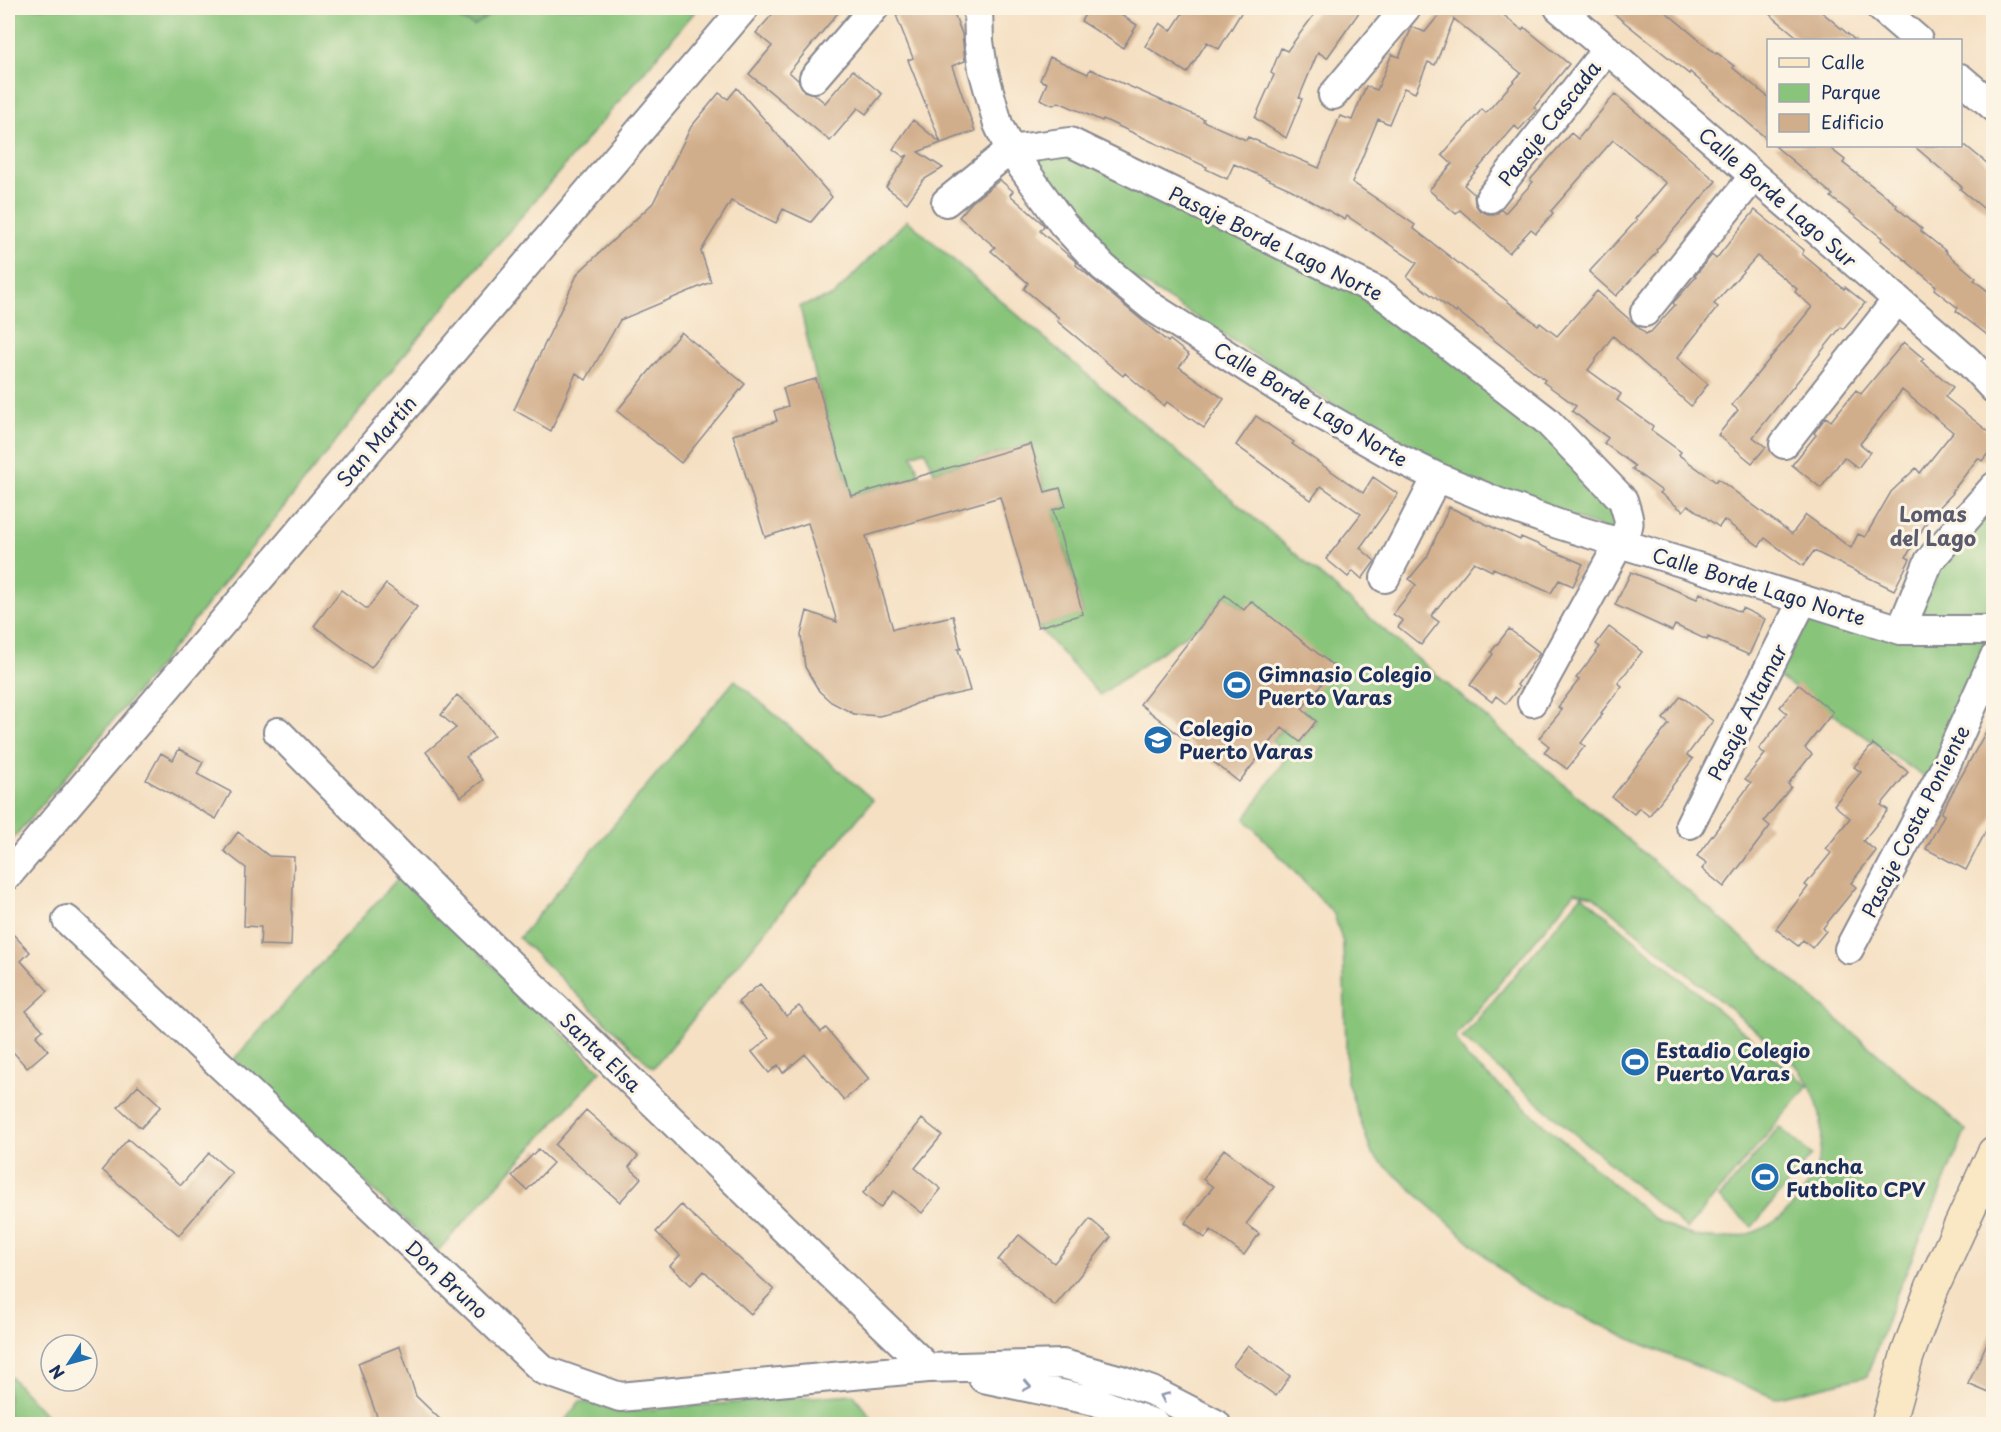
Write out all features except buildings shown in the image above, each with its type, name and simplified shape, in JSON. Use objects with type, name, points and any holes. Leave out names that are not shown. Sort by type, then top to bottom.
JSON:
[{"type":"street","name":"San Martín","points":[[8,875],[744,8]]},
{"type":"street","points":[[814,78],[874,8]]},
{"type":"street","name":"Calle Borde Lago Norte","points":[[978,8],[983,69],[998,124],[1010,150],[1063,224],[1082,246],[1127,288],[1152,307],[1310,408],[1394,456],[1437,477],[1558,524],[1901,630],[1994,630]]},
{"type":"street","points":[[1333,95],[1406,8]]},
{"type":"street","name":"Calle Borde Lago Sur","points":[[1559,8],[1968,361],[1994,389]]},
{"type":"street","points":[[1881,8],[1917,39]]},
{"type":"street","name":"Pasaje Cascada","points":[[1490,198],[1607,49]]},
{"type":"street","points":[[1962,80],[1994,107]]},
{"type":"street","name":"Pasaje Borde Lago Norte","points":[[1010,150],[1070,142],[1382,293],[1546,420],[1623,500],[1629,530],[1620,542],[1532,702]]},
{"type":"street","points":[[946,202],[1010,150]]},
{"type":"street","points":[[1645,312],[1754,176]]},
{"type":"street","points":[[1784,444],[1896,300]]},
{"type":"street","points":[[1385,578],[1437,477]]},
{"type":"street","points":[[1901,630],[1929,561],[1994,487]]},
{"type":"street","name":"Pasaje Altamar","points":[[1690,824],[1803,600]]},
{"type":"street","name":"Pasaje Costa Poniente","points":[[1848,950],[1943,771],[1994,658]]},
{"type":"street","name":"Santa Elsa","points":[[278,732],[461,917],[928,1368]]},
{"type":"street","name":"Don Bruno","points":[[67,920],[543,1370],[620,1397],[928,1368]]},
{"type":"street","points":[[1888,1425],[1907,1356],[1932,1288],[1994,1153]]},
{"type":"street","points":[[928,1368],[1063,1364],[1122,1380],[1152,1391],[1216,1425]]},
{"type":"street","points":[[928,1368],[1095,1401],[1155,1425]]},
{"type":"green space","points":[[8,8],[698,8],[399,361],[157,668],[8,845]]},
{"type":"green space","points":[[437,8],[500,8],[474,26]]},
{"type":"green space","points":[[1069,150],[1378,299],[1541,425],[1616,505],[1633,539],[1428,465],[1105,259],[1023,153]]},
{"type":"green space","points":[[907,220],[1966,1130],[1893,1303],[1867,1376],[1775,1398],[1639,1343],[1518,1285],[1372,1154],[1347,1082],[1343,943],[1334,914],[1245,819],[1287,756],[1272,741],[1282,728],[1300,742],[1316,721],[1302,709],[1244,610],[1225,595],[1204,622],[1100,695],[1038,627],[1083,613],[1053,510],[1065,506],[1060,488],[1045,492],[1031,444],[934,472],[925,450],[912,455],[920,476],[851,496],[816,379],[800,306],[833,296]],"holes":[[[1575,892],[1593,896],[1783,1053],[1811,1089],[1821,1127],[1817,1165],[1800,1198],[1772,1223],[1737,1237],[1696,1236],[1652,1217],[1467,1058],[1455,1037]]]},
{"type":"green space","points":[[1993,503],[1993,618],[1914,620],[1942,566]]},
{"type":"green space","points":[[1807,612],[1993,641],[1927,779],[1777,676]]},
{"type":"green space","points":[[735,680],[873,800],[653,1068],[519,938]]},
{"type":"green space","points":[[400,876],[601,1071],[438,1251],[234,1059]]},
{"type":"green space","name":"Estadio Colegio Puerto Varas","points":[[1582,895],[1808,1086],[1687,1229],[1462,1038]]},
{"type":"green space","name":"Cancha Futbolito CPV","points":[[1779,1127],[1812,1155],[1752,1227],[1719,1198]]},
{"type":"green space","points":[[8,1374],[54,1424],[8,1424]]},
{"type":"green space","points":[[853,1394],[877,1424],[562,1424],[580,1401],[624,1411]]},
{"type":"place","name":"Gimnasio Colegio Puerto Varas","points":[[1237,685]]},
{"type":"place","name":"Colegio Puerto Varas","points":[[1158,740]]},
{"type":"place","name":"Estadio Colegio Puerto Varas","points":[[1635,1062]]},
{"type":"place","name":"Cancha Futbolito CPV","points":[[1765,1177]]},
{"type":"district","name":"Lomas del Lago","points":[[1933,525]]}]
